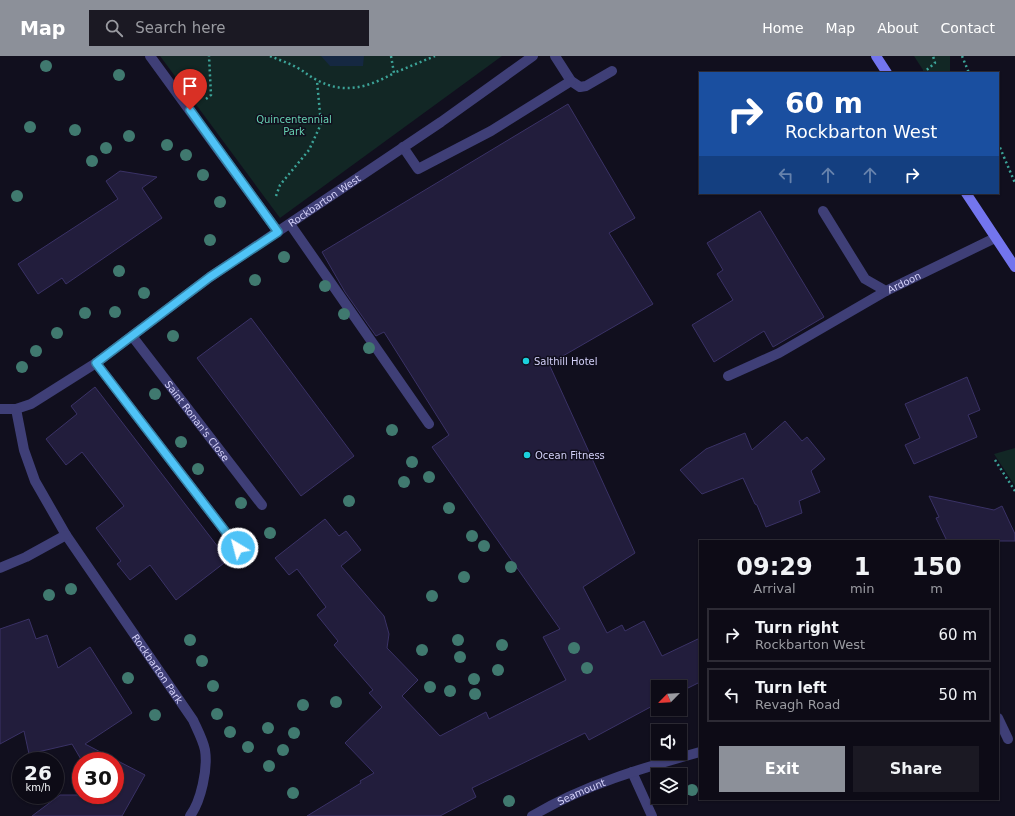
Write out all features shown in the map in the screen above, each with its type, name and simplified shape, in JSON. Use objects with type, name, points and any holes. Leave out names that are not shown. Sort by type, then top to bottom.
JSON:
[{"type":"main road","points":[[876,56],[886,72]]},
{"type":"main road","points":[[967,194],[1015,267]]},
{"type":"street","points":[[150,56],[278,232]]},
{"type":"street","name":"Rockbarton West","points":[[16,409],[32,404],[96,363],[210,277],[403,147],[534,56]]},
{"type":"street","points":[[555,56],[571,80],[580,87],[586,86],[612,71]]},
{"type":"street","points":[[403,147],[418,169],[491,131],[571,80]]},
{"type":"street","name":"Ardoon","points":[[823,211],[864,280],[886,291],[995,238]]},
{"type":"street","points":[[290,224],[430,424]]},
{"type":"street","points":[[728,376],[779,353],[886,291]]},
{"type":"street","name":"Saint Ronan's Close","points":[[132,336],[262,505]]},
{"type":"street","points":[[96,363],[238,548]]},
{"type":"street","points":[[0,408],[16,409]]},
{"type":"street","name":"Rockbarton Park","points":[[16,409],[24,450],[35,481],[66,535],[193,720],[204,750],[204,771],[198,798],[190,816]]},
{"type":"street","points":[[0,568],[26,557],[66,535]]},
{"type":"street","points":[[999,720],[1008,739]]},
{"type":"street","name":"Seamount","points":[[532,816],[587,788],[632,772],[699,752]]},
{"type":"street","points":[[632,772],[652,816]]},
{"type":"path","points":[[190,110],[211,94],[209,56]]},
{"type":"path","points":[[270,56],[298,68],[317,81],[337,86],[356,88],[371,85],[394,73],[435,56]]},
{"type":"path","points":[[391,56],[394,73]]},
{"type":"path","points":[[924,72],[936,62],[933,56]]},
{"type":"path","points":[[962,56],[969,72]]},
{"type":"path","points":[[267,218],[280,185],[309,150],[321,124],[317,81]]},
{"type":"path","points":[[999,145],[1015,183]]},
{"type":"path","points":[[995,460],[1015,491]]},
{"type":"green space","name":"Quincentennial Park","points":[[160,56],[502,56],[280,218]]},
{"type":"green space","points":[[914,56],[950,56],[950,72],[924,72]]},
{"type":"green space","points":[[1015,448],[1015,486],[994,454]]},
{"type":"water","points":[[321,56],[364,56],[363,66],[330,66]]},
{"type":"building","points":[[568,104],[635,218],[609,233],[653,304],[549,364],[635,553],[583,587],[607,633],[622,625],[625,631],[644,621],[662,656],[699,638],[699,682],[687,688],[687,680],[651,680],[651,707],[589,740],[585,733],[472,788],[476,797],[440,816],[307,816],[361,783],[360,781],[374,773],[345,743],[382,707],[369,693],[373,690],[334,645],[338,641],[317,615],[326,607],[297,569],[289,575],[275,558],[325,519],[339,536],[346,531],[361,550],[341,566],[384,616],[389,634],[387,648],[418,680],[402,696],[440,736],[486,712],[489,719],[566,680],[543,637],[560,629],[432,447],[449,435],[384,332],[376,336],[345,292],[322,252]]},
{"type":"building","points":[[120,171],[157,177],[142,188],[162,218],[66,284],[62,278],[38,294],[18,264],[118,199],[106,181]]},
{"type":"building","points":[[760,211],[824,317],[773,347],[764,331],[714,362],[692,325],[733,300],[717,274],[723,270],[707,243]]},
{"type":"building","points":[[251,318],[354,456],[301,496],[197,358]]},
{"type":"building","points":[[967,377],[980,410],[968,415],[977,437],[914,464],[905,445],[920,438],[905,404]]},
{"type":"building","points":[[95,387],[228,560],[176,600],[150,565],[130,580],[117,564],[121,561],[96,528],[124,506],[82,452],[66,465],[46,439],[77,414],[71,406]]},
{"type":"building","points":[[785,421],[802,441],[807,437],[825,459],[811,471],[820,492],[799,501],[802,513],[766,527],[757,505],[755,504],[743,478],[702,494],[680,470],[706,449],[745,433],[752,450]]},
{"type":"building","points":[[929,496],[994,510],[1002,506],[1015,534],[1015,541],[947,540],[936,518],[939,517]]},
{"type":"building","points":[[29,619],[36,639],[47,635],[58,668],[90,647],[132,713],[85,744],[100,752],[77,752],[72,744],[38,752],[29,752],[24,731],[0,744],[0,629]]},
{"type":"building","points":[[124,764],[145,775],[122,816],[32,816],[48,804],[64,804],[64,795],[72,795],[72,804],[124,804]]},
{"type":"place","name":"Salthill Hotel","points":[[526,361]]},
{"type":"place","name":"Ocean Fitness","points":[[527,455]]},
{"type":"route","points":[[190,110],[278,232],[210,277],[96,363],[238,548]]}]
